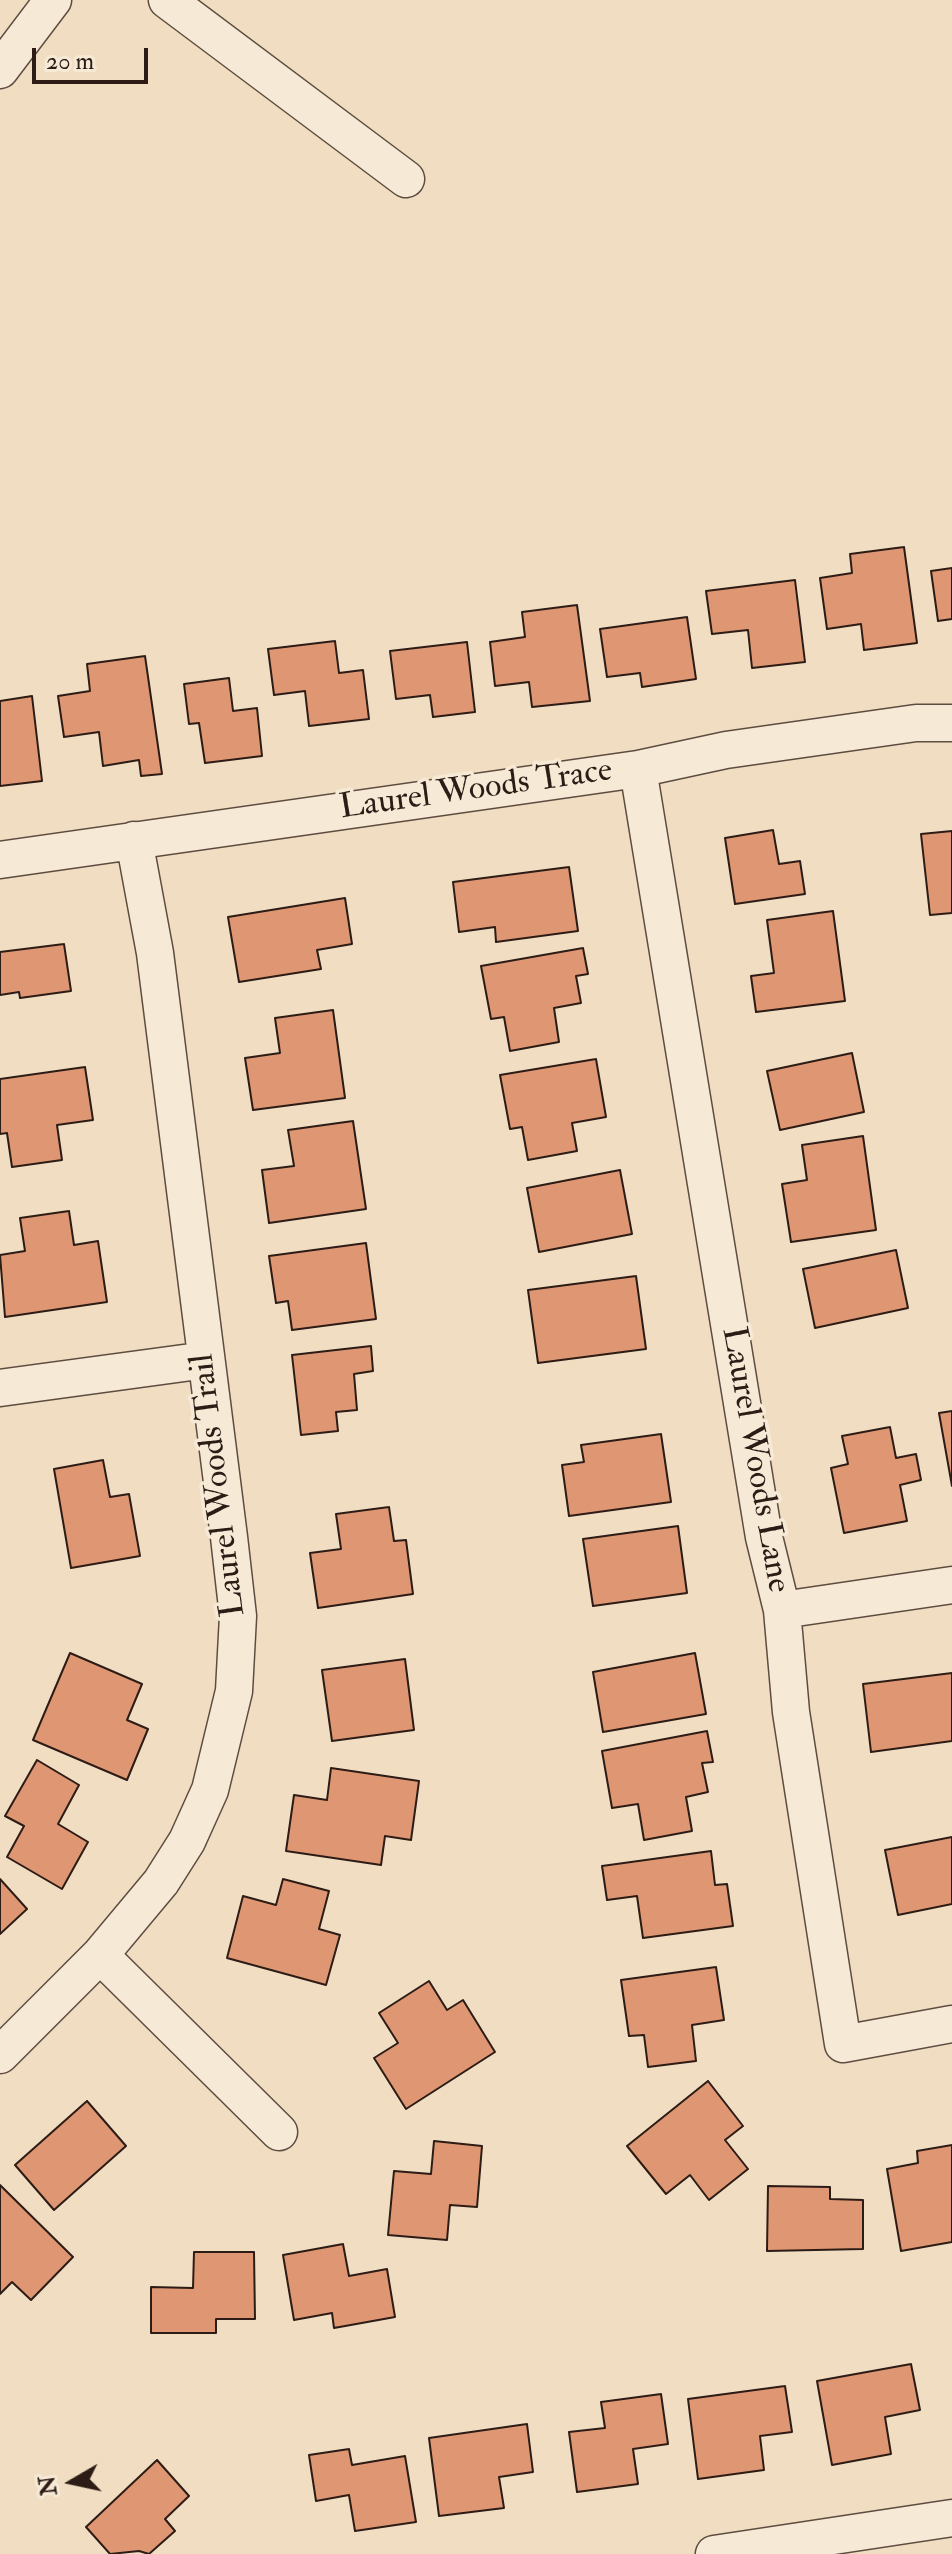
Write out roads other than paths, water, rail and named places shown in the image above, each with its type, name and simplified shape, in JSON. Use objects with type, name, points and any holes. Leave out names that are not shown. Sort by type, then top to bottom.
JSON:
[{"type":"street","points":[[0,70],[53,0]]},
{"type":"street","points":[[167,0],[406,179]]},
{"type":"street","name":"Laurel Woods Trace","points":[[0,860],[638,769],[726,750],[916,723],[952,723]]},
{"type":"street","name":"Laurel Woods Lane","points":[[638,769],[764,1537],[782,1610],[791,1712],[843,2044],[952,2024]]},
{"type":"street","name":"Laurel Woods Trail","points":[[0,2055],[100,1955],[161,1882],[187,1841],[210,1790],[234,1691],[238,1616],[155,953],[134,840]]},
{"type":"street","points":[[0,1388],[206,1360]]},
{"type":"street","points":[[782,1610],[952,1585]]},
{"type":"street","points":[[100,1955],[279,2132]]},
{"type":"street","points":[[714,2554],[952,2518]]}]
